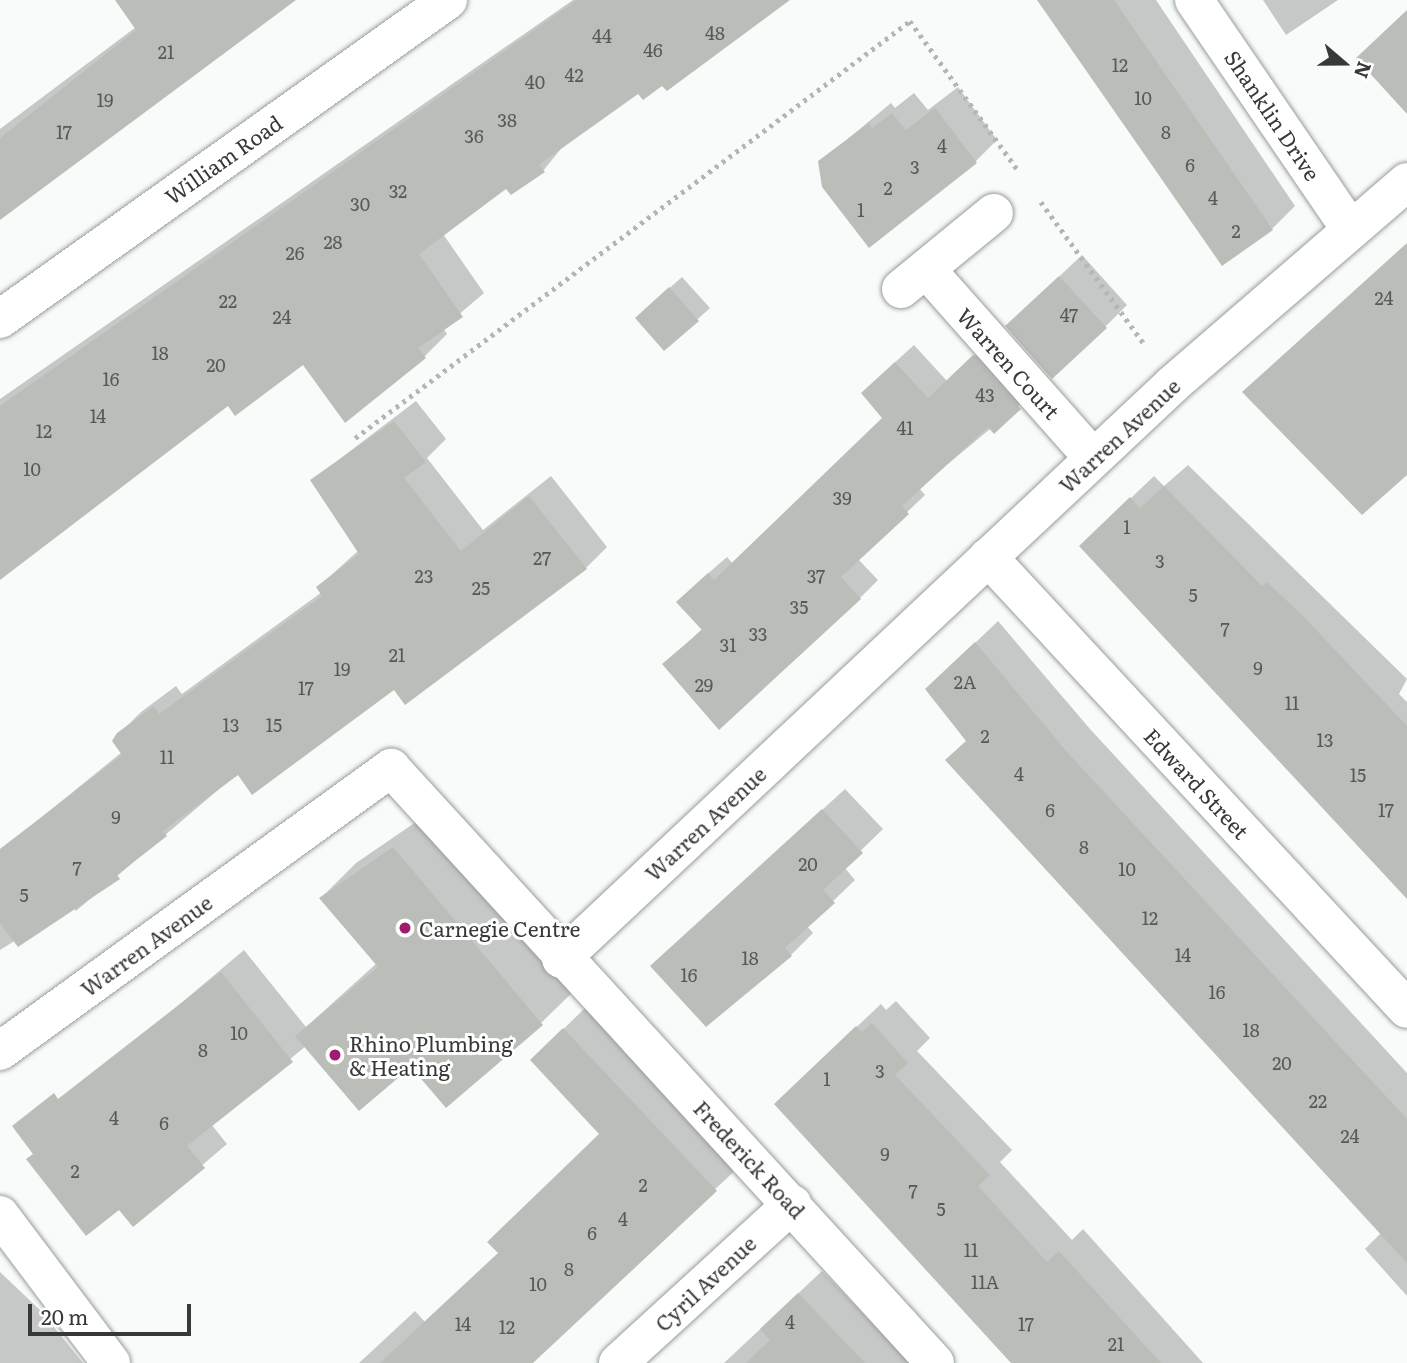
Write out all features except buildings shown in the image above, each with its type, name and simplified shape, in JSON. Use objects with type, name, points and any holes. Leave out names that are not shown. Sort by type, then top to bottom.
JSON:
[{"type":"street","name":"William Road","points":[[0,319],[448,0]]},
{"type":"street","name":"Shanklin Drive","points":[[1194,0],[1351,230]]},
{"type":"street","name":"Warren Avenue","points":[[0,1051],[391,768],[561,959],[1173,384],[1402,187]]},
{"type":"street","name":"Warren Court","points":[[994,213],[913,279],[1093,458]]},
{"type":"street","name":"Edward Street","points":[[988,557],[1407,1009]]},
{"type":"street","name":"Frederick Road","points":[[561,959],[792,1204],[935,1363]]},
{"type":"street","name":"Cyril Avenue","points":[[618,1363],[792,1204]]},
{"type":"street","points":[[0,1215],[111,1363]]},
{"type":"path","points":[[355,438],[910,21],[1021,175]]},
{"type":"path","points":[[1037,197],[1173,384]]},
{"type":"place","name":"Carnegie Centre","points":[[405,928]]},
{"type":"place","name":"Rhino Plumbing & Heating","points":[[335,1055]]}]
